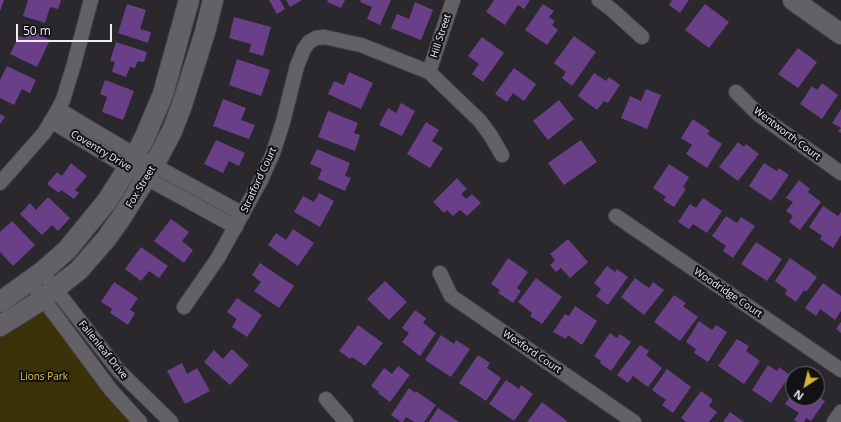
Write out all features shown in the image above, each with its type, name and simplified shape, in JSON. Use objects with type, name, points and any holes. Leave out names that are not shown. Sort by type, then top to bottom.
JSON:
[{"type":"street","points":[[0,183],[44,133],[58,109],[74,64],[91,0]]},
{"type":"street","points":[[0,302],[36,277],[67,250],[89,225],[107,201],[144,139],[162,94],[189,0]]},
{"type":"street","name":"Fox Street","points":[[0,326],[50,294],[79,270],[106,239],[121,218],[151,171],[172,131],[182,105],[205,32],[213,0]]},
{"type":"street","name":"Hill Street","points":[[429,72],[453,0]]},
{"type":"street","points":[[599,0],[642,37]]},
{"type":"street","points":[[793,0],[841,34]]},
{"type":"street","name":"Stratford Court","points":[[184,307],[218,258],[261,180],[283,122],[297,66],[304,49],[309,42],[316,38],[324,37],[361,45],[429,72]]},
{"type":"street","points":[[429,72],[480,121],[492,136],[502,155]]},
{"type":"street","name":"Wentworth Court","points":[[736,92],[758,114],[841,173]]},
{"type":"street","name":"Coventry Drive","points":[[58,109],[131,161]]},
{"type":"street","name":"Coventry Drive","points":[[51,122],[243,214]]},
{"type":"street","name":"Coventry Drive","points":[[151,171],[236,227]]},
{"type":"street","name":"Woodridge Court","points":[[616,216],[841,370]]},
{"type":"street","name":"Wexford Court","points":[[440,273],[451,296],[634,422]]},
{"type":"street","name":"Fallenleaf Drive","points":[[36,277],[119,371],[171,422]]},
{"type":"street","name":"Fallenleaf Drive","points":[[50,294],[111,390],[140,422]]},
{"type":"street","points":[[326,399],[346,422]]},
{"type":"street","points":[[834,422],[841,412]]},
{"type":"green space","name":"Lions Park","points":[[44,302],[143,422],[0,422],[0,330]]},
{"type":"building","points":[[0,0],[4,0],[0,11]]},
{"type":"building","points":[[28,0],[61,0],[58,9],[50,7],[45,23],[23,16]]},
{"type":"building","points":[[269,0],[280,0],[285,9],[277,14]]},
{"type":"building","points":[[286,0],[302,0],[290,7]]},
{"type":"building","points":[[328,0],[345,0],[341,8],[327,2]]},
{"type":"building","points":[[361,0],[391,0],[380,25],[367,19],[372,7],[360,2]]},
{"type":"building","points":[[494,0],[530,0],[524,9],[518,5],[505,25],[486,12]]},
{"type":"building","points":[[672,0],[689,0],[680,13],[669,5]]},
{"type":"building","points":[[415,2],[433,10],[421,40],[391,28],[397,14],[409,19]]},
{"type":"building","points":[[127,4],[146,10],[140,29],[151,32],[148,43],[118,33]]},
{"type":"building","points":[[543,4],[554,11],[549,17],[555,21],[552,25],[558,30],[547,45],[525,30]]},
{"type":"building","points":[[705,4],[729,22],[709,48],[685,30]]},
{"type":"building","points":[[234,17],[271,27],[263,56],[249,52],[251,44],[229,38]]},
{"type":"building","points":[[29,30],[50,40],[37,67],[10,54],[19,36],[25,38]]},
{"type":"building","points":[[574,36],[596,52],[572,86],[562,78],[566,72],[554,63]]},
{"type":"building","points":[[482,37],[504,53],[483,82],[472,74],[479,64],[468,56]]},
{"type":"building","points":[[116,42],[147,52],[144,62],[138,61],[135,68],[130,67],[126,77],[112,72],[115,62],[110,61]]},
{"type":"building","points":[[798,48],[817,62],[798,88],[778,74]]},
{"type":"building","points":[[237,59],[270,70],[261,96],[229,85]]},
{"type":"building","points":[[7,66],[36,80],[30,93],[22,89],[14,105],[0,98],[0,80]]},
{"type":"building","points":[[514,68],[536,84],[524,101],[513,93],[507,102],[495,94]]},
{"type":"building","points":[[349,72],[373,83],[361,109],[328,94],[334,81],[344,85]]},
{"type":"building","points":[[594,73],[606,81],[609,77],[620,85],[608,103],[604,101],[597,110],[578,96]]},
{"type":"building","points":[[105,80],[134,91],[123,120],[102,112],[107,97],[100,94]]},
{"type":"building","points":[[822,83],[838,95],[822,119],[800,104],[812,86],[817,90]]},
{"type":"building","points":[[646,89],[661,95],[647,129],[621,118],[630,96],[641,101]]},
{"type":"building","points":[[223,99],[246,108],[241,120],[255,125],[249,139],[213,126]]},
{"type":"building","points":[[559,100],[574,119],[548,140],[533,121]]},
{"type":"building","points":[[401,103],[415,111],[402,136],[379,125],[388,108],[396,113]]},
{"type":"building","points":[[841,109],[841,128],[832,123]]},
{"type":"building","points":[[328,111],[358,123],[354,133],[360,135],[355,151],[318,137]]},
{"type":"building","points":[[0,114],[5,117],[0,124]]},
{"type":"building","points":[[693,119],[710,131],[707,134],[722,144],[707,168],[686,154],[692,145],[681,138]]},
{"type":"building","points":[[426,122],[439,130],[432,141],[443,148],[430,168],[407,154]]},
{"type":"building","points":[[216,140],[245,153],[239,166],[229,161],[223,173],[204,164]]},
{"type":"building","points":[[581,140],[597,162],[564,185],[548,163]]},
{"type":"building","points":[[738,142],[744,147],[746,144],[759,154],[738,181],[719,167]]},
{"type":"building","points":[[317,149],[350,163],[345,176],[351,178],[345,191],[318,179],[322,169],[310,164]]},
{"type":"building","points":[[71,163],[87,176],[75,190],[79,193],[74,199],[61,190],[59,193],[47,184],[57,172],[62,176]]},
{"type":"building","points":[[764,163],[777,171],[779,168],[789,175],[771,201],[749,186]]},
{"type":"building","points":[[669,164],[689,177],[683,187],[686,189],[674,207],[663,200],[666,197],[653,188]]},
{"type":"building","points":[[457,178],[467,189],[461,194],[466,199],[472,194],[481,203],[467,216],[460,210],[453,216],[447,210],[444,213],[433,202]]},
{"type":"building","points":[[799,180],[810,189],[808,192],[821,202],[800,230],[789,222],[793,216],[786,211],[793,202],[786,198]]},
{"type":"building","points":[[319,193],[334,201],[320,227],[294,212],[303,196],[314,202]]},
{"type":"building","points":[[48,197],[70,218],[58,231],[52,225],[42,235],[20,214],[30,203],[36,210]]},
{"type":"building","points":[[703,198],[722,211],[707,233],[693,224],[689,229],[678,222],[690,204],[696,208]]},
{"type":"building","points":[[823,206],[838,216],[841,212],[841,235],[833,248],[820,239],[822,236],[809,227]]},
{"type":"building","points":[[726,216],[737,223],[741,217],[755,226],[733,258],[723,251],[726,246],[712,236]]},
{"type":"building","points":[[171,219],[189,232],[182,241],[193,250],[184,263],[154,241]]},
{"type":"building","points":[[12,221],[35,245],[13,266],[0,252],[0,232]]},
{"type":"building","points":[[293,229],[314,243],[298,266],[268,245],[276,233],[286,240]]},
{"type":"building","points":[[568,239],[588,262],[570,278],[561,268],[556,272],[550,265],[555,260],[550,254]]},
{"type":"building","points":[[756,242],[782,259],[767,281],[741,264]]},
{"type":"building","points":[[141,247],[168,266],[159,278],[149,271],[141,281],[125,269]]},
{"type":"building","points":[[508,258],[528,272],[517,288],[521,291],[513,303],[498,293],[500,290],[491,284]]},
{"type":"building","points":[[790,258],[817,277],[806,292],[804,290],[796,302],[785,294],[787,290],[775,281]]},
{"type":"building","points":[[260,263],[294,286],[279,308],[254,291],[261,282],[252,275]]},
{"type":"building","points":[[607,266],[615,272],[617,269],[628,277],[608,305],[596,296],[601,289],[594,283]]},
{"type":"building","points":[[536,278],[562,297],[542,324],[530,316],[532,313],[518,302]]},
{"type":"building","points":[[635,278],[649,288],[653,282],[664,290],[644,315],[621,297]]},
{"type":"building","points":[[385,281],[407,302],[389,320],[367,299]]},
{"type":"building","points":[[114,282],[138,298],[130,310],[135,313],[128,325],[110,313],[112,309],[101,302]]},
{"type":"building","points":[[823,283],[841,296],[841,311],[835,320],[820,309],[816,316],[805,308]]},
{"type":"building","points":[[674,295],[686,303],[683,306],[698,317],[680,341],[654,322]]},
{"type":"building","points":[[237,298],[262,315],[247,337],[232,327],[237,319],[227,312]]},
{"type":"building","points":[[575,306],[597,321],[582,345],[568,335],[566,339],[553,332],[565,314],[569,316]]},
{"type":"building","points":[[415,310],[426,318],[423,323],[436,333],[420,356],[402,342],[409,333],[402,328]]},
{"type":"building","points":[[699,321],[712,330],[716,325],[727,332],[708,362],[694,353],[696,349],[686,342]]},
{"type":"building","points":[[841,322],[841,333],[836,329]]},
{"type":"building","points":[[358,325],[383,343],[365,366],[352,357],[350,359],[339,351]]},
{"type":"building","points":[[610,333],[617,338],[620,334],[631,342],[611,371],[600,363],[601,361],[594,356]]},
{"type":"building","points":[[441,335],[454,344],[456,340],[470,349],[451,377],[425,360]]},
{"type":"building","points":[[737,339],[749,346],[746,351],[760,361],[744,384],[718,366]]},
{"type":"building","points":[[640,345],[649,351],[646,355],[662,368],[648,387],[633,376],[628,383],[617,375]]},
{"type":"building","points":[[232,349],[249,365],[230,385],[204,362],[214,350],[223,359]]},
{"type":"building","points":[[478,355],[490,363],[487,368],[501,378],[486,401],[459,383]]},
{"type":"building","points":[[182,363],[187,374],[197,368],[210,391],[185,404],[167,371]]},
{"type":"building","points":[[768,365],[777,371],[779,367],[785,371],[785,382],[771,403],[752,390]]},
{"type":"building","points":[[398,366],[410,375],[390,402],[371,386],[384,368],[392,374]]},
{"type":"building","points":[[667,369],[691,387],[673,413],[662,405],[666,400],[652,390]]},
{"type":"building","points":[[506,380],[519,389],[521,385],[533,394],[514,421],[489,404]]},
{"type":"building","points":[[409,388],[436,405],[424,422],[414,422],[406,417],[403,422],[401,422],[391,415]]},
{"type":"building","points":[[701,391],[713,400],[709,406],[717,412],[709,422],[686,422],[681,418]]},
{"type":"building","points":[[542,402],[567,421],[527,422]]},
{"type":"building","points":[[788,406],[822,406],[811,421],[806,418],[804,422],[797,422],[794,420],[799,413]]},
{"type":"building","points":[[438,408],[459,422],[429,422]]},
{"type":"building","points":[[730,412],[744,422],[723,422]]}]
